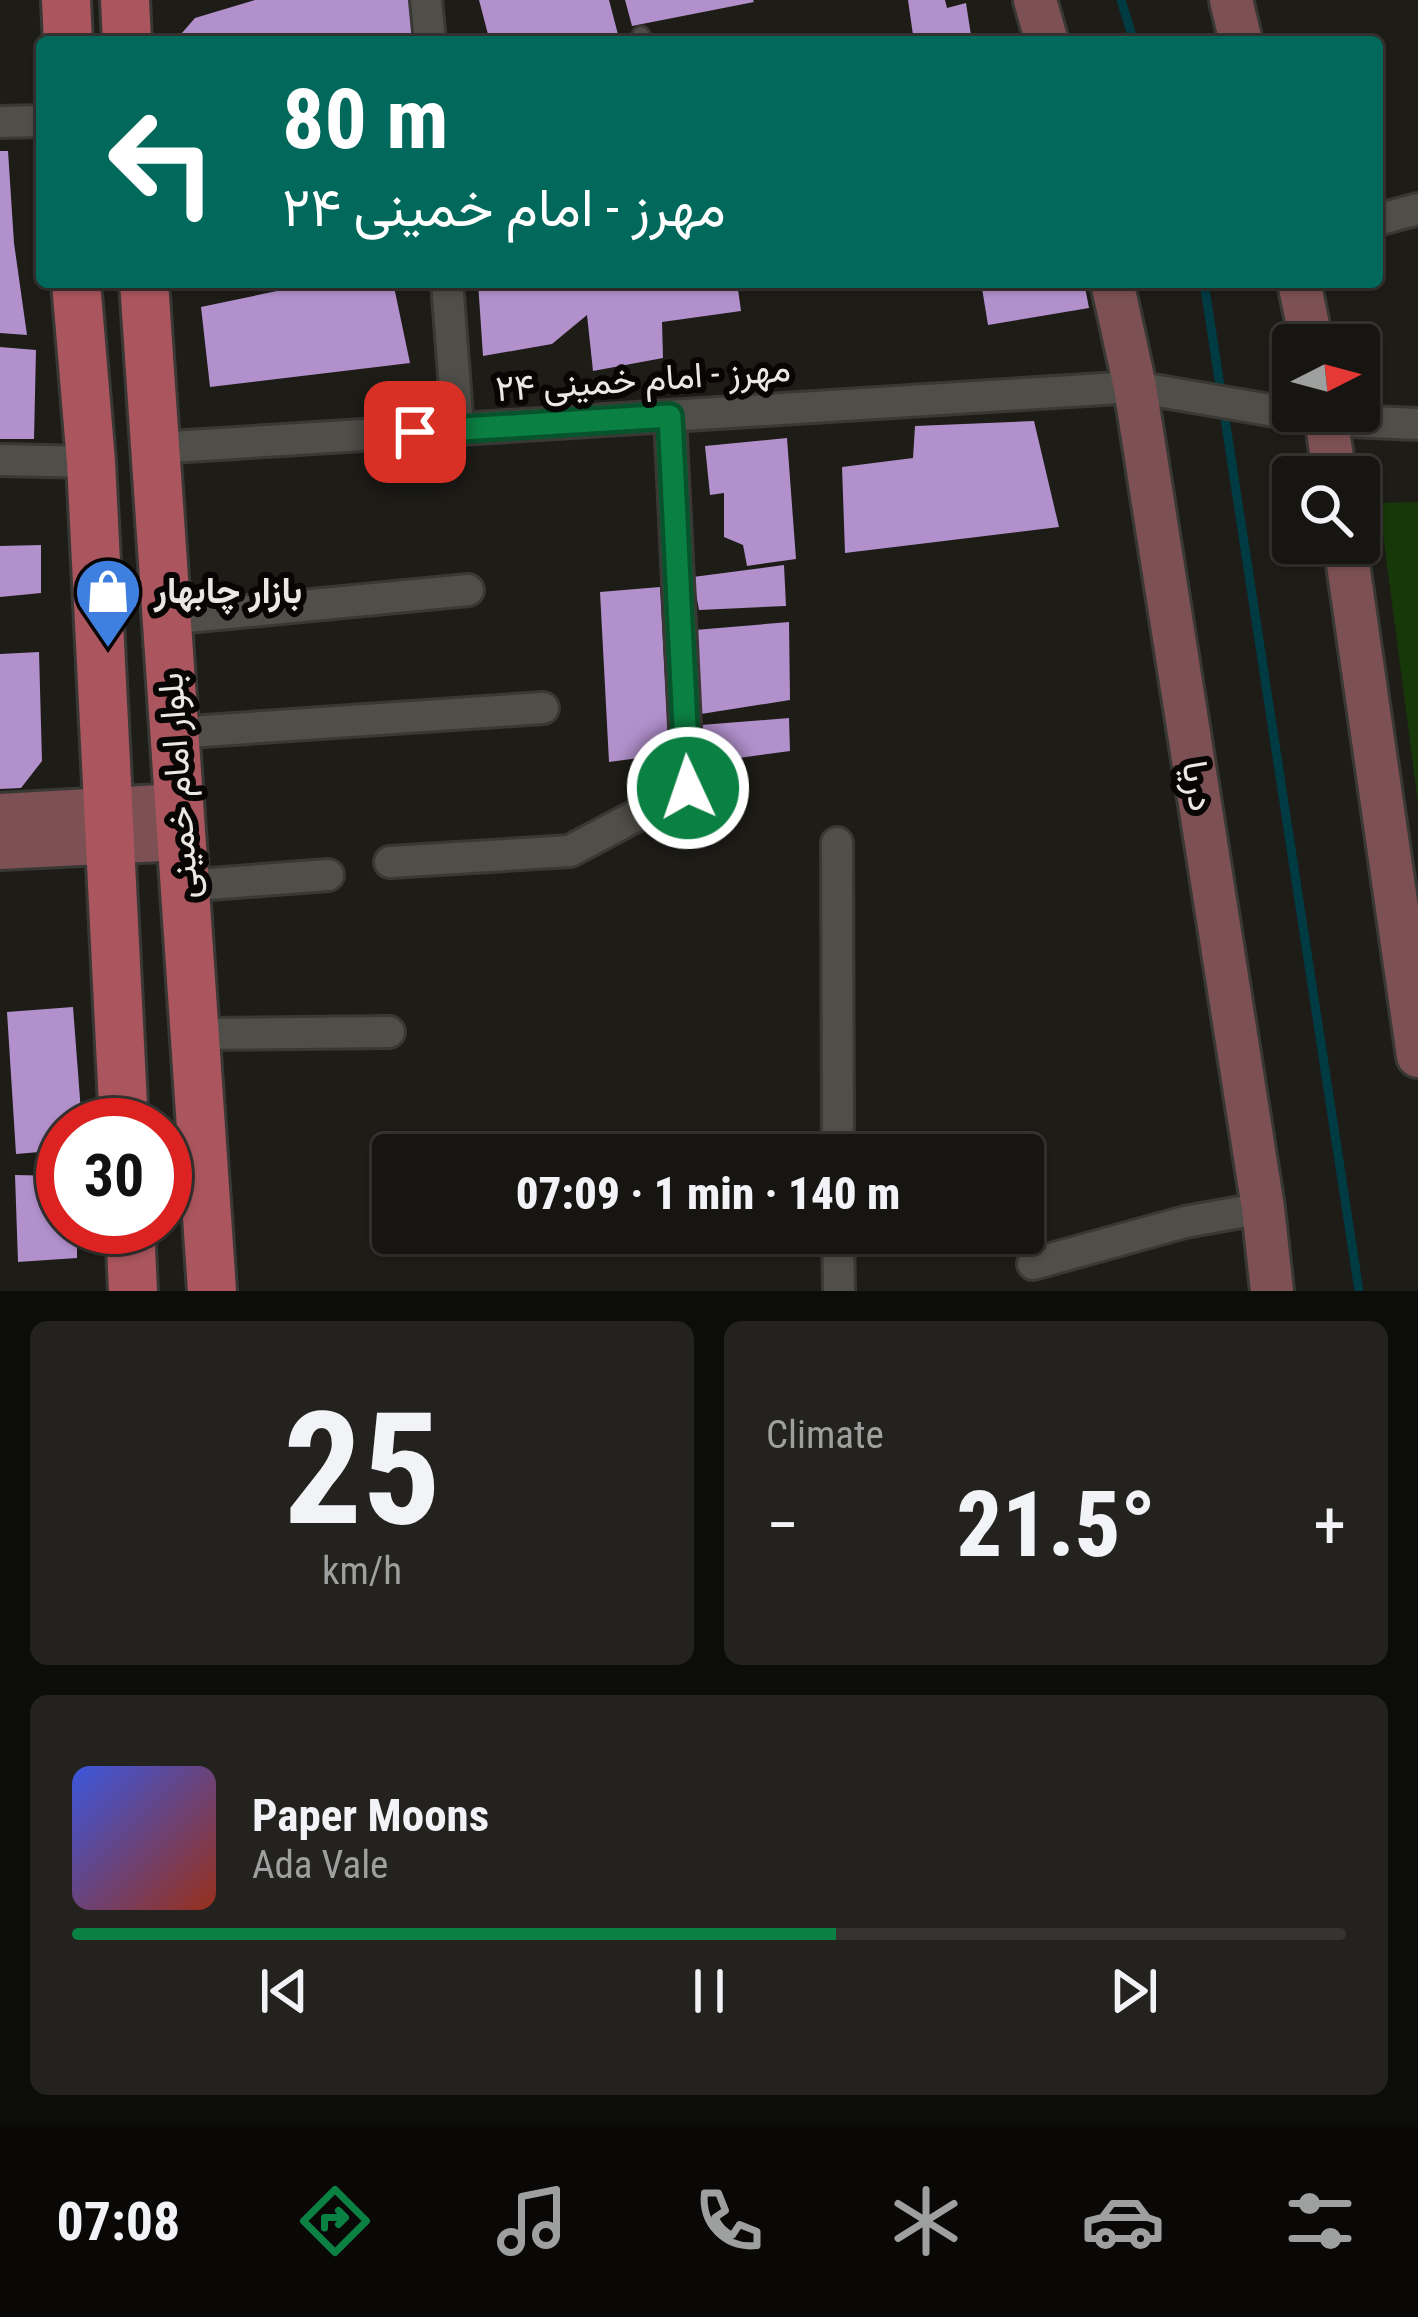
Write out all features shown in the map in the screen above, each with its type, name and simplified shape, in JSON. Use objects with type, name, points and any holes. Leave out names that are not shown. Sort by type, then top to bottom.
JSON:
[{"type":"main road","points":[[66,0],[68,36]]},
{"type":"main road","points":[[124,0],[127,36]]},
{"type":"main road","name":"بلوار امام خمینی","points":[[76,288],[91,462],[122,1098]]},
{"type":"main road","name":"بلوار امام خمینی","points":[[144,288],[212,1291]]},
{"type":"main road","points":[[121,1077],[197,1052]]},
{"type":"main road","points":[[131,1254],[133,1291]]},
{"type":"street","points":[[426,0],[429,36]]},
{"type":"street","points":[[1035,0],[1045,36]]},
{"type":"street","points":[[1231,0],[1240,36]]},
{"type":"street","points":[[0,122],[36,121]]},
{"type":"street","points":[[1383,218],[1418,208]]},
{"type":"street","points":[[448,288],[458,429]]},
{"type":"street","name":"دریا","points":[[1113,288],[1135,387],[1272,1291]]},
{"type":"street","points":[[1300,288],[1308,324]]},
{"type":"street","name":"مهرز - امام خمینی ۲۴","points":[[155,448],[1135,387],[1272,408]]},
{"type":"street","points":[[391,862],[570,851],[688,788],[670,416]]},
{"type":"street","name":"مهرز - امام خمینی ۲۴","points":[[1380,421],[1418,424]]},
{"type":"street","points":[[0,460],[91,462]]},
{"type":"street","points":[[1348,564],[1418,1056]]},
{"type":"street","points":[[167,619],[468,590]]},
{"type":"street","points":[[174,733],[543,708]]},
{"type":"street","points":[[0,815],[109,826],[328,875]]},
{"type":"street","points":[[0,848],[109,826]]},
{"type":"street","points":[[837,843],[838,1134]]},
{"type":"street","points":[[197,1052],[388,1032]]},
{"type":"street","points":[[1033,1264],[1185,1222],[1263,1208]]},
{"type":"street","points":[[838,1254],[838,1291]]},
{"type":"green space","points":[[1418,502],[1418,803],[1380,511],[1380,503]]},
{"type":"building","points":[[255,0],[410,0],[413,36],[179,36],[195,18]]},
{"type":"building","points":[[479,0],[609,0],[618,36],[488,36]]},
{"type":"building","points":[[625,0],[753,0],[754,2],[632,26]]},
{"type":"building","points":[[908,0],[945,0],[947,8],[966,3],[971,36],[913,36]]},
{"type":"building","points":[[0,151],[8,151],[27,335],[0,333]]},
{"type":"building","points":[[291,288],[394,288],[410,363],[210,387],[201,307]]},
{"type":"building","points":[[478,288],[738,288],[741,311],[662,322],[663,358],[593,371],[587,315],[552,344],[483,356]]},
{"type":"building","points":[[982,288],[1085,288],[1089,308],[988,325]]},
{"type":"building","points":[[0,347],[36,350],[34,439],[0,439]]},
{"type":"building","points":[[1034,421],[1059,527],[845,553],[842,467],[913,458],[915,426]]},
{"type":"building","points":[[787,438],[796,559],[747,566],[743,545],[724,537],[724,493],[710,495],[705,446]]},
{"type":"building","points":[[41,545],[41,593],[0,597],[0,546]]},
{"type":"building","points":[[784,565],[786,606],[699,610],[693,577]]},
{"type":"building","points":[[660,587],[669,754],[609,762],[600,592]]},
{"type":"building","points":[[789,622],[790,700],[701,714],[695,630]]},
{"type":"building","points":[[39,652],[42,761],[21,788],[0,789],[0,654]]},
{"type":"building","points":[[789,718],[790,751],[703,763],[701,725]]},
{"type":"building","points":[[73,1007],[80,1098],[36,1098],[36,1152],[16,1154],[7,1012]]},
{"type":"building","points":[[15,1175],[36,1175],[36,1254],[77,1254],[77,1258],[18,1262]]},
{"type":"waterway","points":[[1121,0],[1132,36]]},
{"type":"waterway","points":[[1205,288],[1359,1291]]},
{"type":"place","name":"بازار چابهار","points":[[108,650]]},
{"type":"route","points":[[415,432],[670,416],[688,788]]}]
